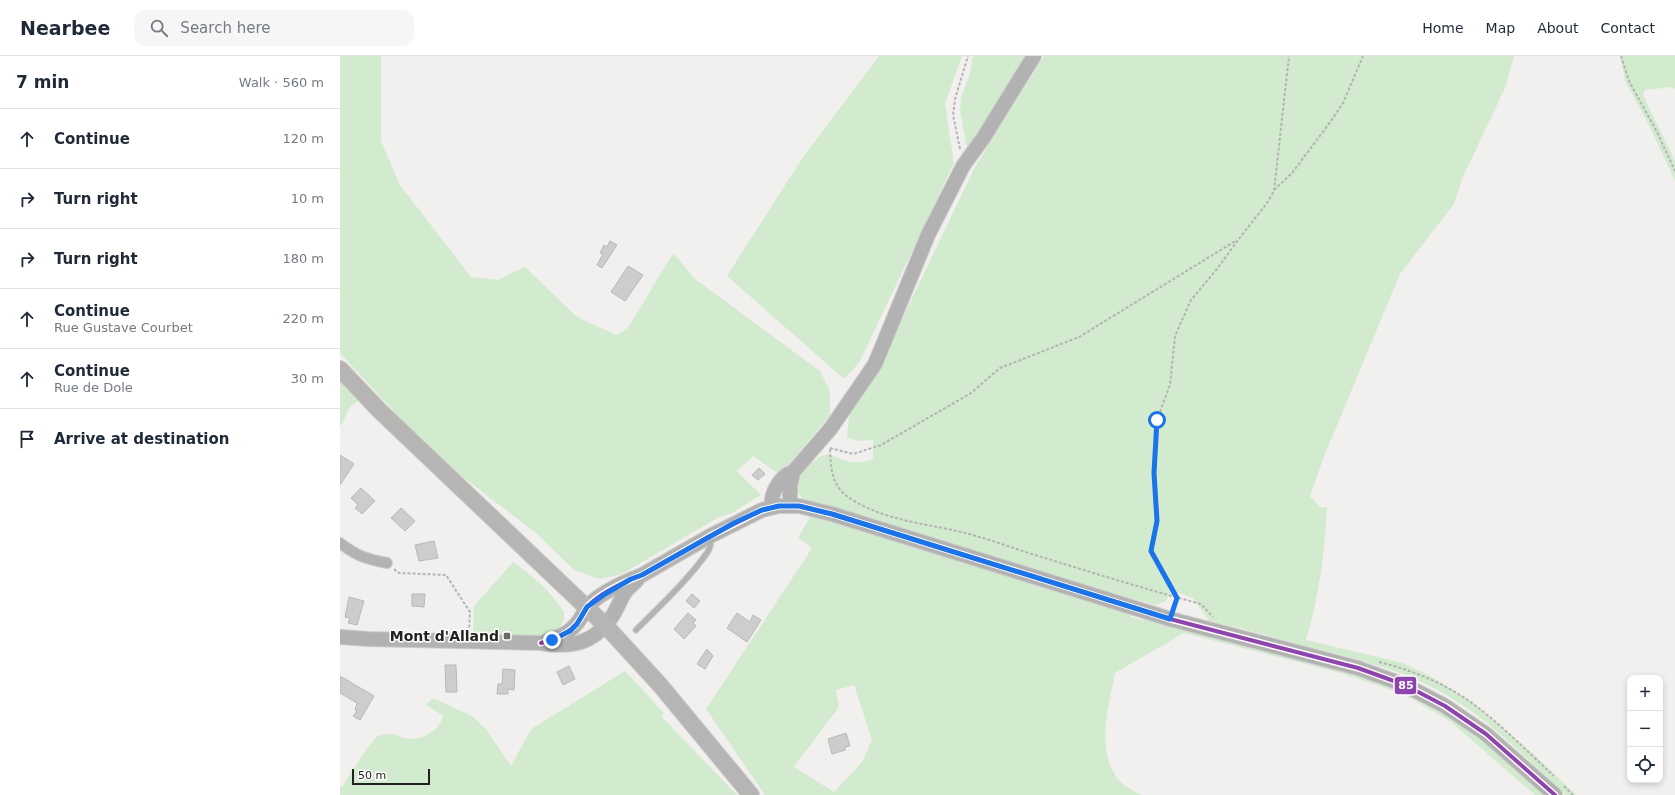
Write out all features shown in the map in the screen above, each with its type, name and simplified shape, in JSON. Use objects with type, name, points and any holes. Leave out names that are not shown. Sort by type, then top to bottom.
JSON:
[{"type":"main road","points":[[340,369],[380,411],[605,625],[660,685],[751,795]]},
{"type":"street","points":[[772,507],[772,498],[776,488],[786,475],[793,472],[831,428],[875,364],[928,235],[963,166],[984,136],[1034,56]]},
{"type":"street","points":[[790,506],[790,486],[793,472]]},
{"type":"street","points":[[541,643],[560,637],[570,631],[577,624],[587,607],[617,587],[642,575],[710,536],[762,510],[772,507],[790,506],[808,508],[1170,619],[1358,668],[1405,685],[1445,706],[1486,734],[1555,795]]},
{"type":"street","points":[[340,543],[355,554],[368,559],[387,563]]},
{"type":"street","points":[[340,637],[541,643],[567,646],[583,642],[598,632],[612,617],[626,590],[642,575]]},
{"type":"lane","points":[[636,630],[680,585],[707,552],[711,542],[710,536]]},
{"type":"path","points":[[963,166],[953,115],[955,99],[968,56]]},
{"type":"path","points":[[1274,190],[1289,56]]},
{"type":"path","points":[[1170,619],[1177,598],[1151,551],[1157,521],[1154,473],[1157,420],[1170,385],[1175,336],[1191,300],[1262,211],[1274,190],[1292,172],[1331,121],[1343,103],[1363,56]]},
{"type":"path","points":[[1620,56],[1629,81],[1657,132],[1675,172]]},
{"type":"path","points":[[817,445],[853,454],[881,445],[971,393],[1000,368],[1079,337],[1238,240]]},
{"type":"path","points":[[387,563],[399,573],[446,575],[470,612],[469,642]]},
{"type":"green space","points":[[340,56],[381,56],[381,141],[400,185],[471,277],[497,280],[525,267],[577,317],[616,335],[628,328],[674,254],[695,279],[820,371],[830,391],[830,415],[780,475],[753,456],[737,471],[761,495],[732,513],[719,517],[622,574],[600,579],[574,570],[536,533],[434,455],[340,353]]},
{"type":"green space","points":[[879,56],[962,56],[945,104],[954,163],[859,363],[844,379],[727,276],[803,157]]},
{"type":"green space","points":[[973,56],[1028,56],[969,150],[966,144],[960,110],[961,98],[970,73]]},
{"type":"green space","points":[[1044,56],[1514,56],[1505,88],[1463,177],[1454,204],[1400,274],[1323,459],[1310,496],[1320,507],[1327,507],[1325,541],[1321,574],[1311,624],[1306,640],[1403,663],[1430,676],[1471,701],[1538,758],[1576,795],[1565,795],[1506,739],[1475,714],[1441,692],[1409,677],[1360,660],[1209,621],[1193,598],[1172,591],[1166,601],[1156,605],[1023,567],[804,501],[796,488],[796,478],[802,470],[825,454],[851,462],[864,462],[873,459],[873,440],[856,441],[847,437],[849,417],[903,317],[975,167]]},
{"type":"green space","points":[[1620,56],[1675,56],[1675,89],[1672,87],[1645,90],[1643,95],[1675,161],[1675,181],[1649,125],[1626,83]]},
{"type":"green space","points":[[340,378],[358,401],[350,407],[340,427]]},
{"type":"green space","points":[[812,513],[1129,609],[1131,617],[1142,620],[1161,620],[1367,673],[1451,712],[1548,795],[1535,795],[1451,722],[1405,695],[1344,674],[1184,633],[1115,673],[1107,714],[1105,741],[1107,755],[1111,767],[1120,782],[1141,795],[765,795],[706,709],[812,548],[798,538]],"holes":[[[854,685],[872,740],[862,762],[834,792],[794,767],[839,707],[836,690]]]},
{"type":"green space","points":[[513,562],[535,579],[553,597],[564,612],[564,620],[562,624],[556,630],[546,634],[534,636],[507,637],[473,634],[474,606]]},
{"type":"green space","points":[[625,671],[664,713],[661,716],[737,795],[340,795],[340,786],[342,787],[365,752],[378,736],[393,734],[408,739],[413,739],[432,732],[439,725],[443,716],[426,705],[433,698],[472,716],[486,729],[511,766],[531,729]]},
{"type":"building","points":[[610,241],[617,245],[602,268],[597,265],[603,254],[600,253],[604,245],[607,247]]},
{"type":"building","points":[[628,266],[643,275],[625,301],[611,292]]},
{"type":"building","points":[[340,455],[354,464],[340,485]]},
{"type":"building","points":[[759,468],[765,474],[758,480],[752,475]]},
{"type":"building","points":[[361,488],[375,501],[362,514],[355,508],[358,505],[351,498]]},
{"type":"building","points":[[401,508],[415,521],[405,531],[391,518]]},
{"type":"building","points":[[434,541],[438,558],[419,561],[415,545]]},
{"type":"building","points":[[412,594],[425,594],[424,607],[412,606]]},
{"type":"building","points":[[692,594],[700,601],[694,608],[686,601]]},
{"type":"building","points":[[349,597],[364,601],[357,625],[348,623],[350,618],[345,617]]},
{"type":"building","points":[[688,613],[696,620],[693,623],[696,626],[684,639],[674,629]]},
{"type":"building","points":[[737,613],[750,622],[753,615],[761,620],[747,642],[727,628]]},
{"type":"building","points":[[707,649],[713,656],[705,669],[697,664]]},
{"type":"building","points":[[445,665],[456,665],[457,692],[446,692]]},
{"type":"building","points":[[569,666],[575,679],[563,685],[557,672]]},
{"type":"building","points":[[503,669],[515,670],[514,690],[508,689],[508,694],[497,694],[498,684],[502,684]]},
{"type":"building","points":[[340,676],[374,696],[360,720],[353,716],[357,711],[355,710],[357,703],[340,693]]},
{"type":"building","points":[[846,733],[850,746],[845,747],[845,750],[832,754],[828,739]]},
{"type":"transit line","name":"85","points":[[541,643],[556,638],[570,630],[578,622],[588,606],[599,596],[620,584],[642,575],[710,536],[762,510],[779,506],[799,506],[832,514],[1170,619],[1358,668],[1405,685],[1445,706],[1486,734],[1555,795]]},
{"type":"place","name":"Mont d'Alland","points":[[507,636]]},
{"type":"route","points":[[552,640],[570,631],[577,624],[587,607],[631,579],[642,575],[734,523],[762,510],[772,507],[790,506],[799,506],[832,514],[1170,619],[1177,598],[1151,551],[1157,521],[1154,473],[1157,420]]}]
